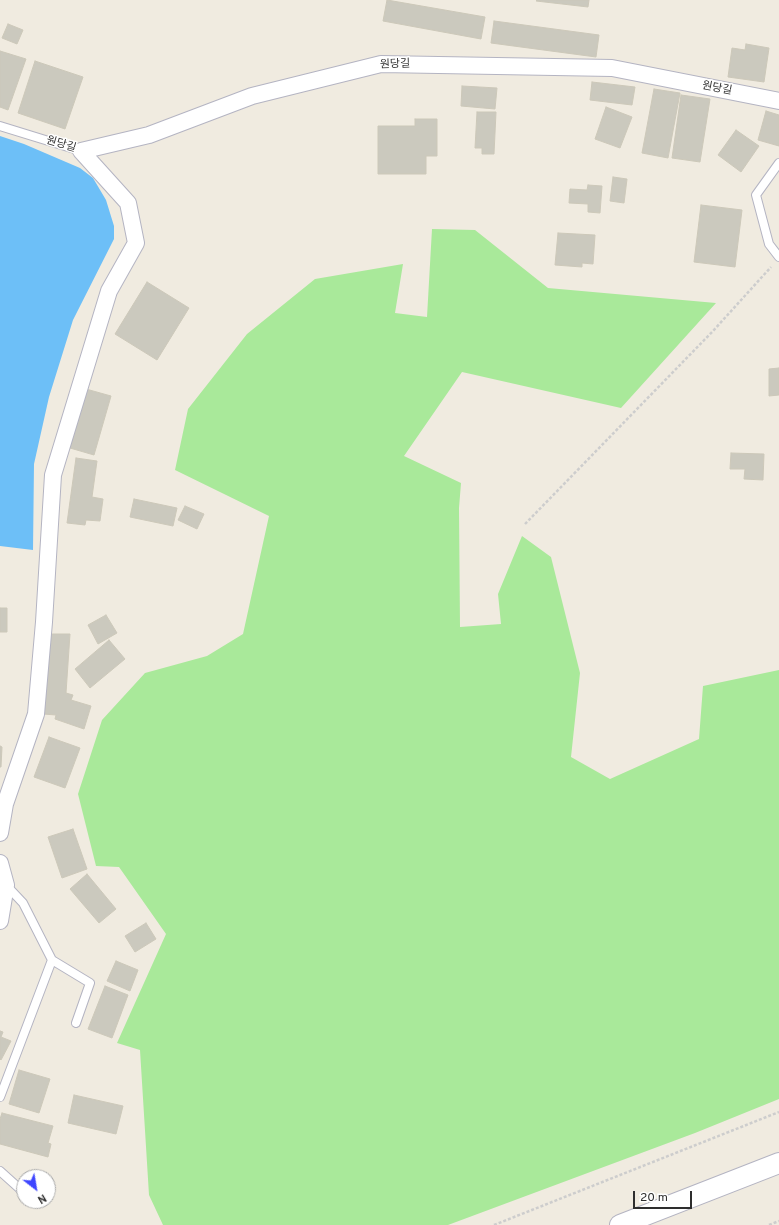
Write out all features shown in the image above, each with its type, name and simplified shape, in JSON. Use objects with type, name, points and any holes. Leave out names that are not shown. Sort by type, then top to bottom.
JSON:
[{"type":"street","name":"원당길","points":[[81,152],[149,135],[252,96],[382,64],[612,68],[779,100]]},
{"type":"street","points":[[0,833],[5,804],[36,714],[44,622],[53,475],[109,291],[136,243],[128,204],[81,152]]},
{"type":"street","points":[[0,864],[6,885],[0,921]]},
{"type":"street","points":[[620,1225],[779,1162]]},
{"type":"lane","name":"원당길","points":[[0,126],[81,152]]},
{"type":"lane","points":[[776,260],[769,244],[756,195],[779,163]]},
{"type":"lane","points":[[6,885],[23,904],[52,960],[90,983],[76,1023]]},
{"type":"lane","points":[[0,1097],[52,960]]},
{"type":"lane","points":[[0,1171],[16,1185]]},
{"type":"path","points":[[524,524],[713,331],[776,260]]},
{"type":"path","points":[[494,1225],[779,1112]]},
{"type":"path","points":[[769,1225],[779,1221]]},
{"type":"green space","points":[[432,229],[475,230],[548,288],[716,303],[621,408],[462,372],[404,456],[461,483],[459,508],[460,627],[501,624],[498,594],[522,536],[551,557],[580,673],[571,757],[610,779],[699,739],[703,686],[779,670],[779,1099],[695,1133],[448,1225],[163,1225],[149,1195],[140,1050],[117,1043],[166,934],[119,867],[96,866],[78,794],[102,720],[145,673],[207,656],[243,634],[269,516],[175,470],[188,409],[247,334],[315,279],[403,264],[395,313],[427,317]]},
{"type":"water","points":[[0,136],[24,144],[80,168],[93,178],[106,200],[114,226],[114,239],[73,320],[49,397],[34,464],[33,550],[0,546]]},
{"type":"building","points":[[387,0],[485,17],[481,39],[383,21]]},
{"type":"building","points":[[589,0],[588,7],[536,1]]},
{"type":"building","points":[[494,21],[599,35],[596,57],[491,43]]},
{"type":"building","points":[[8,24],[23,30],[17,44],[2,38]]},
{"type":"building","points":[[746,44],[769,48],[764,82],[728,77],[732,48],[745,50]]},
{"type":"building","points":[[0,51],[26,59],[8,110],[0,107]]},
{"type":"building","points":[[35,61],[83,77],[65,129],[18,113]]},
{"type":"building","points":[[592,82],[635,87],[632,105],[590,100]]},
{"type":"building","points":[[462,86],[497,88],[495,109],[461,106]]},
{"type":"building","points":[[654,89],[680,93],[668,158],[642,153]]},
{"type":"building","points":[[681,95],[710,99],[700,162],[672,158]]},
{"type":"building","points":[[606,107],[632,117],[620,148],[595,139]]},
{"type":"building","points":[[766,111],[779,115],[779,146],[758,140]]},
{"type":"building","points":[[477,112],[496,112],[494,154],[482,154],[482,148],[475,148]]},
{"type":"building","points":[[415,119],[437,119],[437,156],[426,156],[426,174],[378,174],[378,126],[415,126]]},
{"type":"building","points":[[736,130],[759,146],[741,172],[718,155]]},
{"type":"building","points":[[613,177],[627,179],[624,203],[610,201]]},
{"type":"building","points":[[588,185],[602,186],[600,213],[588,212],[588,204],[569,203],[570,189],[587,190]]},
{"type":"building","points":[[701,205],[742,210],[735,267],[694,262]]},
{"type":"building","points":[[558,233],[595,235],[593,264],[582,263],[582,267],[555,265]]},
{"type":"building","points":[[147,282],[189,308],[157,360],[115,334]]},
{"type":"building","points":[[779,368],[779,395],[769,396],[769,369]]},
{"type":"building","points":[[86,389],[111,396],[94,455],[70,448]]},
{"type":"building","points":[[731,453],[764,454],[763,480],[744,479],[745,469],[730,469]]},
{"type":"building","points":[[76,458],[97,461],[92,497],[103,499],[100,521],[86,520],[85,525],[67,523]]},
{"type":"building","points":[[134,499],[177,508],[173,526],[130,517]]},
{"type":"building","points":[[185,506],[204,514],[197,529],[178,520]]},
{"type":"building","points":[[0,608],[7,608],[7,632],[0,632]]},
{"type":"building","points":[[106,615],[117,633],[98,644],[88,625]]},
{"type":"building","points":[[48,634],[70,634],[66,693],[73,695],[71,700],[91,706],[84,729],[55,719],[56,715],[43,714]]},
{"type":"building","points":[[109,640],[125,659],[90,688],[75,669]]},
{"type":"building","points":[[49,737],[80,748],[65,788],[34,777]]},
{"type":"building","points":[[0,746],[2,747],[1,767],[0,767]]},
{"type":"building","points":[[73,829],[87,869],[62,878],[48,837]]},
{"type":"building","points":[[87,874],[116,909],[99,923],[70,889]]},
{"type":"building","points":[[146,923],[156,939],[135,952],[125,936]]},
{"type":"building","points":[[116,961],[138,970],[130,991],[107,981]]},
{"type":"building","points":[[105,986],[128,995],[112,1038],[88,1029]]},
{"type":"building","points":[[0,1031],[3,1032],[1,1037],[11,1041],[1,1060],[0,1059]]},
{"type":"building","points":[[19,1070],[50,1079],[39,1113],[9,1104]]},
{"type":"building","points":[[74,1095],[123,1106],[116,1134],[68,1123]]},
{"type":"building","points":[[2,1113],[53,1126],[48,1143],[51,1144],[48,1157],[0,1144],[0,1119]]}]
